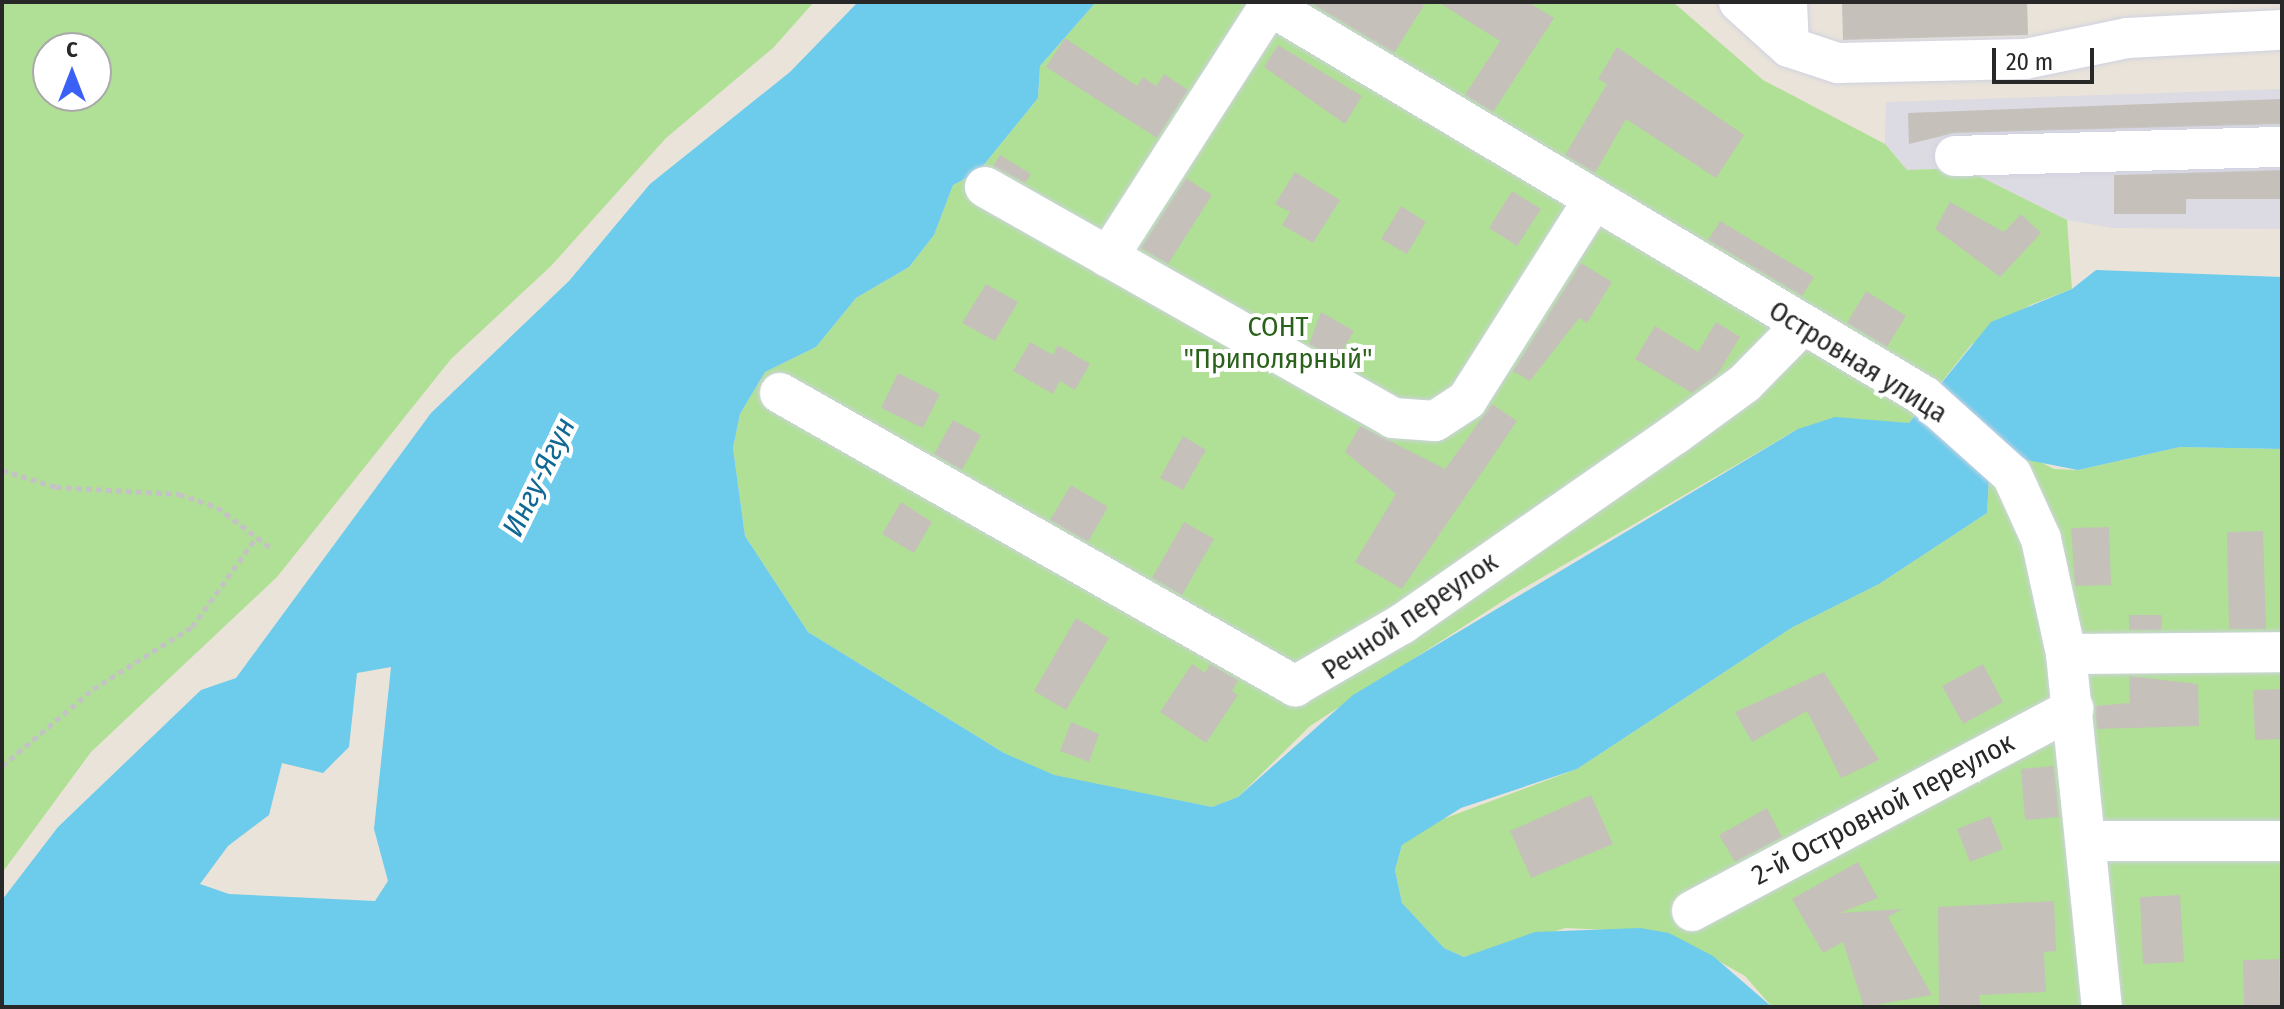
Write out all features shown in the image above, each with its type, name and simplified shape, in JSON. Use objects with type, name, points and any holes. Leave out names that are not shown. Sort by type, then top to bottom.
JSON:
[{"type":"lane","points":[[1739,2],[1789,47],[1838,63],[2025,59],[2127,38],[2282,30]]},
{"type":"lane","points":[[1787,2],[1789,47]]},
{"type":"lane","points":[[1108,257],[1270,4]]},
{"type":"lane","name":"Островная улица","points":[[1270,4],[1801,326],[1924,396],[1984,447],[2028,504],[2066,654],[2088,841],[2102,1007]]},
{"type":"lane","points":[[1955,156],[2282,147]]},
{"type":"lane","points":[[985,187],[1393,418],[1435,421],[1467,400],[1594,199]]},
{"type":"lane","name":"Речной переулок","points":[[780,393],[1295,686],[1402,624],[1674,435],[1745,383],[1801,326]]},
{"type":"lane","points":[[2066,654],[2282,652]]},
{"type":"lane","name":"2-й Островной переулок","points":[[1692,911],[2073,708]]},
{"type":"lane","points":[[2088,841],[2282,841]]},
{"type":"path","points":[[2,470],[56,487],[179,494],[217,507],[271,548]]},
{"type":"path","points":[[2,766],[93,689],[192,627],[256,538]]},
{"type":"shaded area","points":[[2282,89],[2282,229],[2113,228],[2067,220],[1963,168],[1907,170],[1885,144],[1886,102]]},
{"type":"green space","points":[[2,2],[814,2],[773,48],[666,138],[551,266],[451,359],[277,577],[91,752],[2,873]]},
{"type":"green space","name":"СОНТ \"Приполярный\"","points":[[1096,2],[1673,2],[1763,80],[1885,144],[1907,170],[1963,168],[2067,220],[2072,289],[2030,305],[1971,345],[1909,423],[1798,429],[1512,595],[1310,726],[1238,797],[1212,807],[1054,776],[1004,753],[808,632],[745,536],[733,448],[740,414],[765,372],[816,347],[856,298],[909,267],[934,235],[953,185],[978,172],[1038,98],[1040,66]]},
{"type":"green space","points":[[1992,437],[2054,469],[2078,470],[2180,447],[2282,449],[2282,1007],[1772,1007],[1745,976],[1669,933],[1566,928],[1464,957],[1444,948],[1402,903],[1395,870],[1402,845],[1419,828],[1577,769],[1793,627],[1879,584],[1987,513]]},
{"type":"water","name":"Ингу-Ягун","points":[[858,2],[1096,2],[1040,66],[1038,98],[978,172],[953,185],[934,235],[909,267],[856,298],[816,347],[765,372],[740,414],[733,448],[745,536],[808,632],[1004,753],[1054,775],[1212,807],[1238,797],[1353,695],[1798,429],[1835,417],[1909,423],[1991,322],[2072,289],[2096,270],[2282,277],[2282,449],[2180,447],[2078,470],[2021,459],[1989,480],[1987,513],[1879,584],[1793,627],[1577,769],[1461,808],[1402,845],[1395,870],[1402,903],[1444,948],[1464,957],[1535,932],[1640,928],[1669,933],[1713,956],[1772,1007],[2,1007],[2,900],[58,827],[201,690],[236,678],[431,413],[569,281],[650,184],[790,72]],"holes":[[[391,667],[374,829],[388,881],[375,901],[229,894],[200,884],[228,846],[269,815],[282,763],[323,773],[349,747],[357,673]]]},
{"type":"building","points":[[1309,2],[1426,2],[1394,53]]},
{"type":"building","points":[[1438,2],[1528,2],[1554,18],[1493,112],[1465,95],[1500,41]]},
{"type":"building","points":[[1842,2],[2027,2],[2028,35],[1843,40]]},
{"type":"building","points":[[1065,38],[1137,86],[1143,77],[1156,86],[1164,74],[1188,90],[1157,138],[1046,67]]},
{"type":"building","points":[[1278,45],[1362,96],[1345,124],[1264,67]]},
{"type":"building","points":[[1617,47],[1744,135],[1716,178],[1626,119],[1595,173],[1565,155],[1607,84],[1598,79]]},
{"type":"building","points":[[2282,99],[2282,124],[1954,133],[1909,144],[1908,113]]},
{"type":"building","points":[[1000,155],[1031,174],[1025,183],[993,166]]},
{"type":"building","points":[[2282,170],[2282,199],[2186,199],[2186,214],[2114,214],[2114,175]]},
{"type":"building","points":[[1295,172],[1340,200],[1313,243],[1282,225],[1290,212],[1275,204]]},
{"type":"building","points":[[1186,178],[1212,195],[1168,264],[1141,248]]},
{"type":"building","points":[[1512,191],[1541,209],[1517,246],[1489,228]]},
{"type":"building","points":[[1950,202],[2004,232],[2021,214],[2041,233],[2000,277],[1935,229]]},
{"type":"building","points":[[1401,206],[1426,222],[1407,254],[1381,239]]},
{"type":"building","points":[[1720,221],[1814,277],[1802,296],[1708,240]]},
{"type":"building","points":[[1581,263],[1612,282],[1587,323],[1579,318],[1530,381],[1513,371]]},
{"type":"building","points":[[986,284],[1018,302],[995,341],[962,323]]},
{"type":"building","points":[[1866,291],[1906,316],[1887,347],[1847,323]]},
{"type":"building","points":[[1321,312],[1354,331],[1337,360],[1309,344]]},
{"type":"building","points":[[1716,322],[1740,337],[1717,375],[1692,393],[1635,359],[1655,326],[1698,352]]},
{"type":"building","points":[[1030,342],[1053,355],[1058,345],[1090,364],[1075,390],[1060,381],[1053,394],[1013,371]]},
{"type":"building","points":[[898,373],[940,394],[923,428],[881,408]]},
{"type":"building","points":[[1492,404],[1517,421],[1402,589],[1355,562],[1396,494],[1345,452],[1360,426],[1445,469]]},
{"type":"building","points":[[953,420],[981,435],[962,470],[934,454]]},
{"type":"building","points":[[1183,436],[1206,450],[1183,490],[1160,478]]},
{"type":"building","points":[[1071,485],[1108,507],[1088,542],[1050,520]]},
{"type":"building","points":[[901,502],[932,522],[914,553],[882,534]]},
{"type":"building","points":[[1184,522],[1214,539],[1182,595],[1152,578]]},
{"type":"building","points":[[2109,527],[2111,585],[2075,586],[2071,528]]},
{"type":"building","points":[[2263,531],[2266,629],[2229,629],[2227,532]]},
{"type":"building","points":[[2129,615],[2162,615],[2161,630],[2129,630]]},
{"type":"building","points":[[1076,618],[1109,638],[1066,710],[1034,691]]},
{"type":"building","points":[[1192,664],[1205,673],[1210,664],[1238,680],[1232,691],[1238,695],[1206,743],[1160,712]]},
{"type":"building","points":[[1983,664],[2003,702],[1963,724],[1942,686]]},
{"type":"building","points":[[1824,672],[1879,760],[1841,778],[1807,711],[1752,742],[1735,712]]},
{"type":"building","points":[[2129,676],[2198,684],[2199,726],[2097,729],[2095,706],[2130,703]]},
{"type":"building","points":[[2282,689],[2282,739],[2255,740],[2253,690]]},
{"type":"building","points":[[1071,722],[1099,734],[1089,762],[1060,751]]},
{"type":"building","points":[[2054,766],[2059,817],[2025,820],[2021,769]]},
{"type":"building","points":[[1591,795],[1613,844],[1531,878],[1510,831]]},
{"type":"building","points":[[1767,808],[1782,837],[1735,862],[1719,835]]},
{"type":"building","points":[[1990,816],[2003,849],[1970,862],[1957,829]]},
{"type":"building","points":[[1858,862],[1878,898],[1840,913],[1902,909],[1888,917],[1932,995],[1864,1007],[1843,942],[1823,953],[1792,899]]},
{"type":"building","points":[[2180,895],[2184,962],[2143,964],[2140,897]]},
{"type":"building","points":[[2054,901],[2056,951],[2044,952],[2046,992],[1979,995],[1981,1007],[1939,1007],[1938,907]]},
{"type":"building","points":[[2279,959],[2280,1007],[2244,1007],[2243,960]]}]
